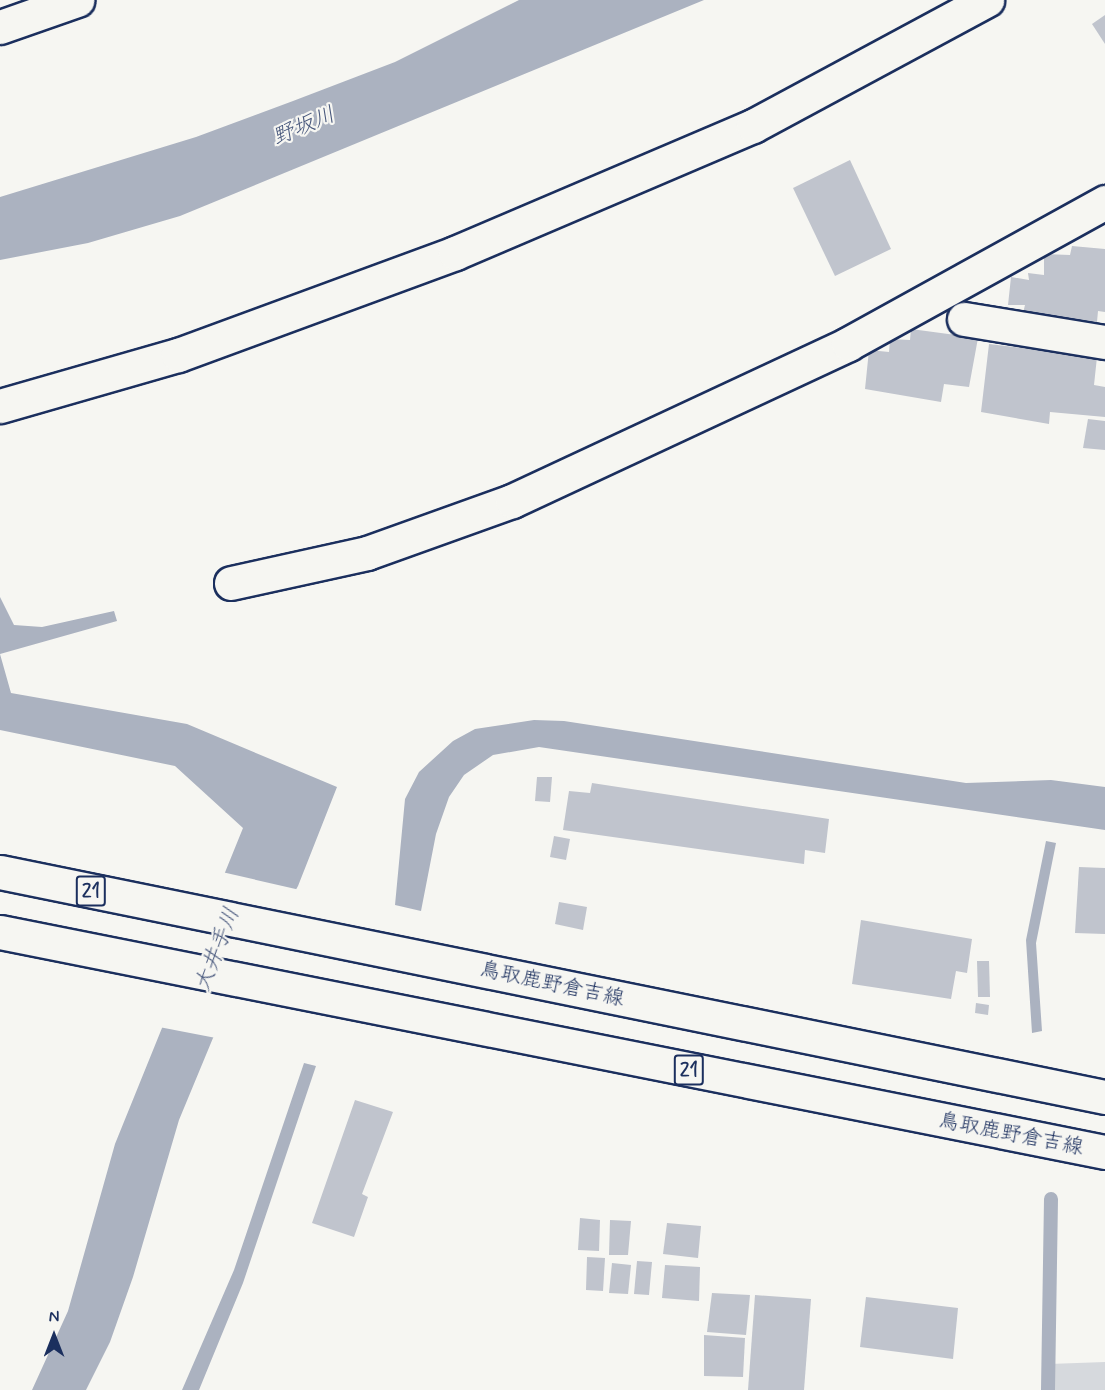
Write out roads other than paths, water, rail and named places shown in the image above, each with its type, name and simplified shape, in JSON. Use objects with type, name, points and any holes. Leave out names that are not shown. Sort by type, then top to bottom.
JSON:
[{"type":"main road","points":[[0,27],[77,0]]},
{"type":"main road","points":[[0,406],[178,355],[455,253],[753,126],[987,0]]},
{"type":"main road","points":[[231,583],[367,553],[512,501],[849,344],[1105,202]]},
{"type":"main road","points":[[964,319],[1105,342]]},
{"type":"main road","name":"鳥取鹿野倉吉線","points":[[0,872],[1105,1097]]},
{"type":"main road","name":"鳥取鹿野倉吉線","points":[[0,932],[161,966],[1105,1152]]},
{"type":"water","name":"野坂川","points":[[519,0],[704,0],[180,216],[88,243],[0,260],[0,197],[196,137],[293,101],[395,62]]},
{"type":"water","points":[[0,597],[14,625],[42,627],[114,611],[117,621],[0,654]]},
{"type":"water","name":"大井手川","points":[[0,654],[11,693],[187,724],[337,787],[298,886],[213,1038],[179,1120],[133,1277],[110,1342],[86,1390],[32,1390],[68,1311],[115,1144],[243,828],[175,766],[0,730]]},
{"type":"water","points":[[534,720],[564,721],[966,783],[1051,780],[1105,787],[1105,830],[539,747],[493,755],[464,775],[449,797],[436,834],[421,911],[395,905],[405,799],[419,772],[453,741],[475,729]]},
{"type":"water","points":[[1046,841],[1056,843],[1036,943],[1042,1031],[1032,1033],[1026,940]]},
{"type":"water","points":[[304,1063],[316,1066],[243,1283],[199,1390],[182,1390],[234,1270]]},
{"type":"waterway","points":[[1048,1390],[1051,1199]]}]
